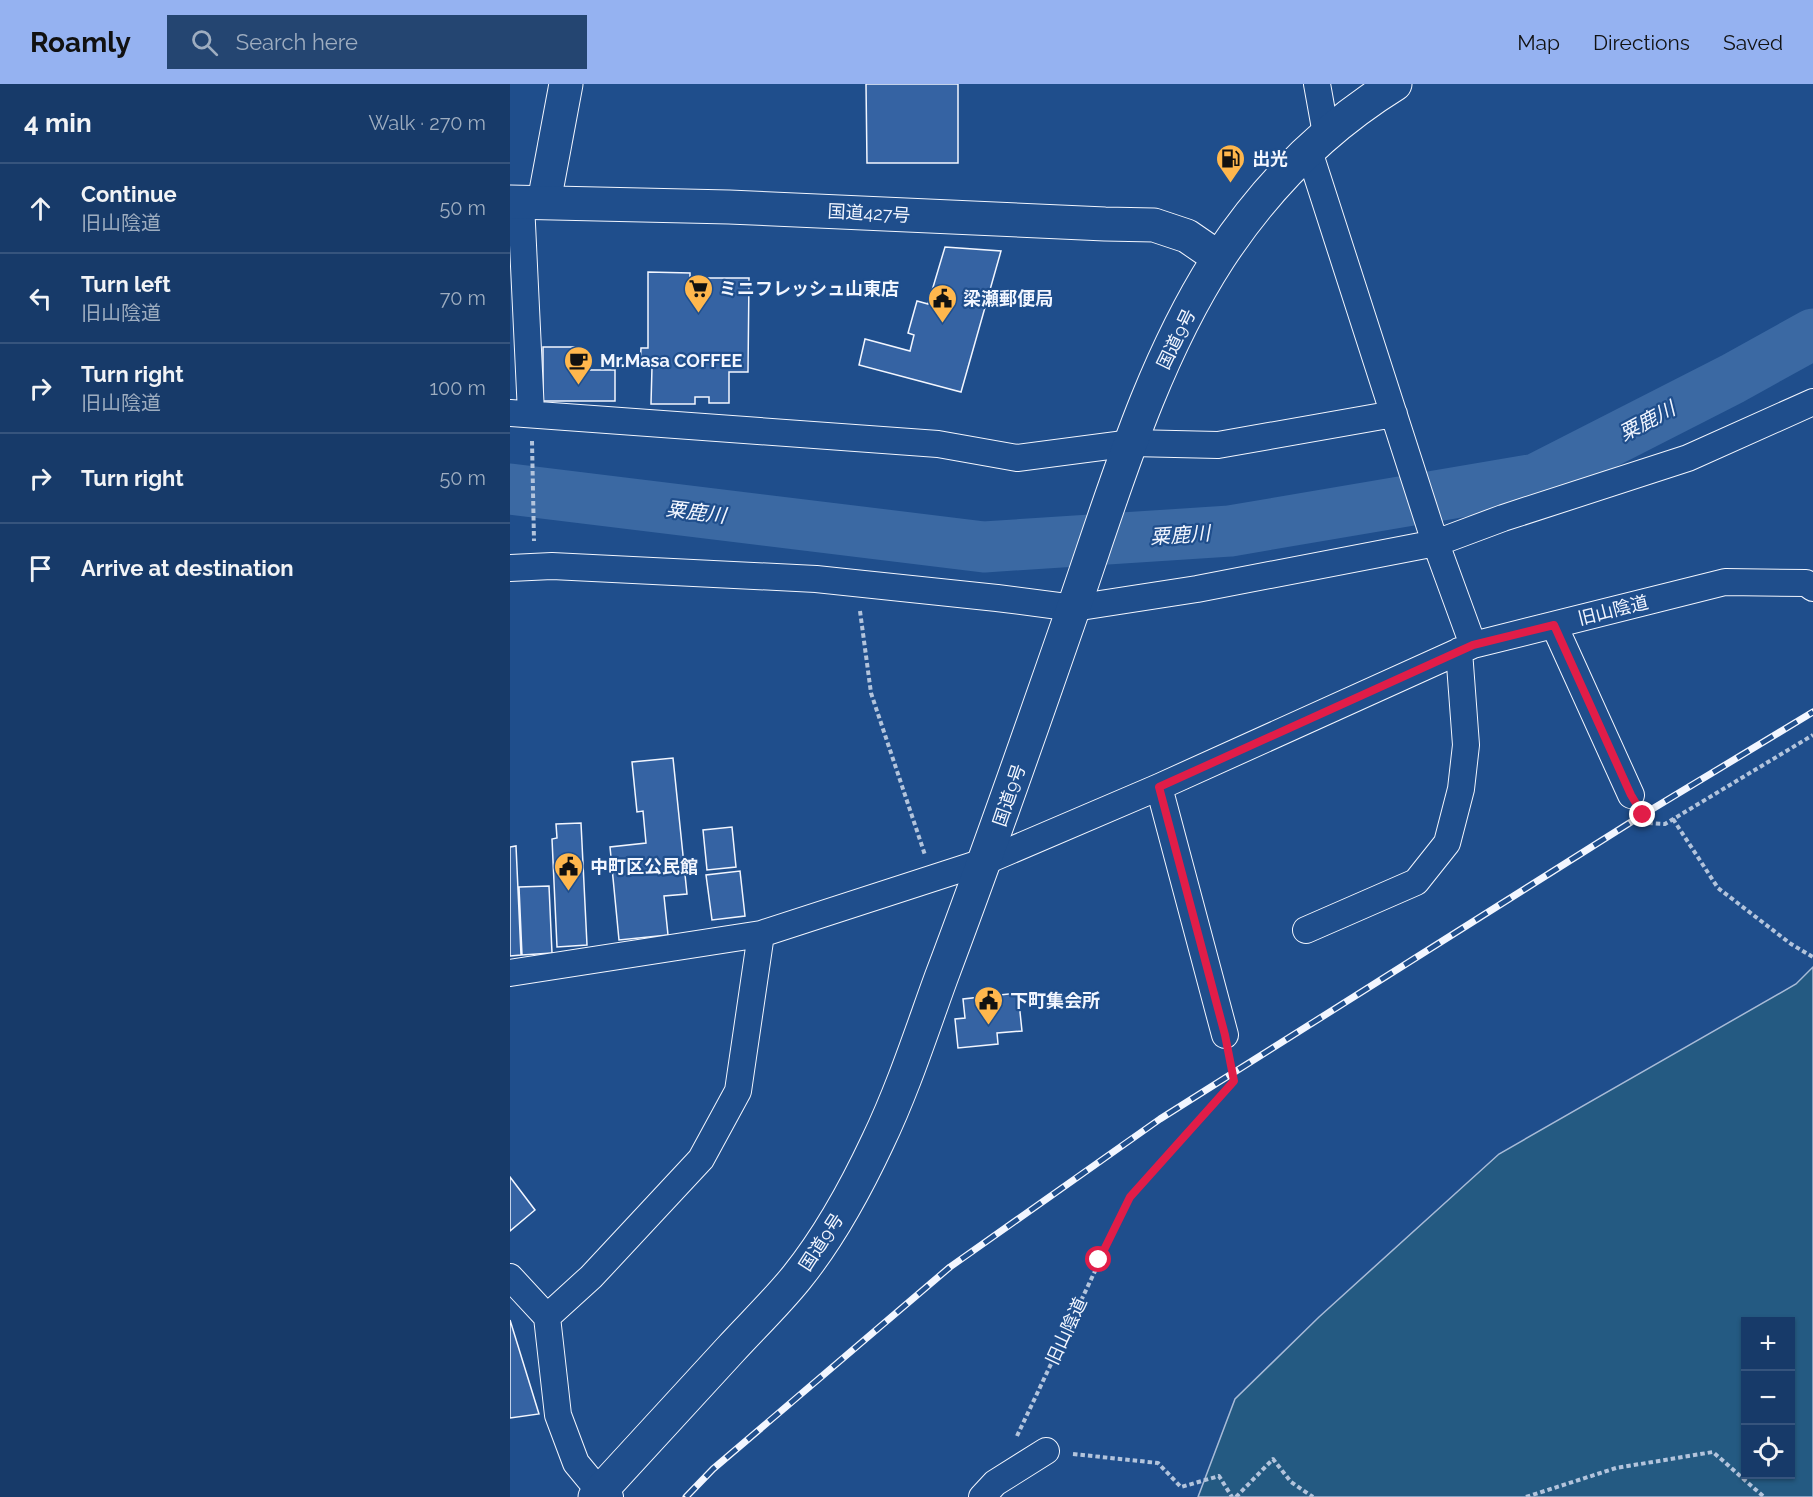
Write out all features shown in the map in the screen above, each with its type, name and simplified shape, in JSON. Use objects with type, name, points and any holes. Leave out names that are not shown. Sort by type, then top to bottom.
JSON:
[{"type":"main road","points":[[525,202],[566,84]]},
{"type":"main road","name":"国道9号","points":[[602,1495],[797,1277],[832,1226],[879,1140],[986,861],[1129,451],[1165,358],[1190,307],[1219,258],[1257,206],[1286,172],[1317,142],[1370,100],[1395,84]]},
{"type":"main road","name":"国道427号","points":[[525,202],[729,207],[1154,225],[1187,236],[1219,258]]},
{"type":"street","points":[[1306,930],[1416,882],[1447,843],[1461,789],[1466,745],[1466,648],[1434,536],[1394,414],[1317,142],[1317,84]]},
{"type":"street","points":[[525,202],[524,420],[938,444],[1017,458],[1218,445],[1394,414]]},
{"type":"street","points":[[510,568],[564,566],[816,579],[997,598],[1077,599],[1197,589],[1434,536],[1503,518],[1688,458],[1813,402]]},
{"type":"street","name":"旧山陰道","points":[[510,973],[761,934],[986,861],[1159,787],[1466,648],[1725,582],[1806,583],[1813,588]]},
{"type":"street","points":[[1554,625],[1631,795]]},
{"type":"street","points":[[1159,787],[1225,1035]]},
{"type":"street","points":[[548,1317],[591,1277],[701,1159],[738,1091],[761,934]]},
{"type":"street","points":[[510,1277],[548,1317],[558,1415],[576,1463],[602,1495]]},
{"type":"street","points":[[989,1490],[1046,1451]]},
{"type":"path","points":[[524,420],[534,547]]},
{"type":"path","points":[[857,584],[871,693],[933,878]]},
{"type":"path","points":[[1631,795],[1648,824],[1665,824],[1813,735]]},
{"type":"path","points":[[1673,819],[1718,888],[1791,944],[1813,957]]},
{"type":"path","name":"旧山陰道","points":[[1015,1440],[1130,1197],[1234,1081],[1225,1035]]},
{"type":"path","points":[[1046,1451],[1158,1463],[1181,1487],[1219,1476],[1234,1497],[1273,1459],[1291,1482],[1313,1497]]},
{"type":"path","points":[[1526,1497],[1616,1468],[1713,1452],[1764,1497]]},
{"type":"shaded area","points":[[1813,967],[1813,1497],[1198,1497],[1235,1399],[1319,1317],[1499,1154],[1796,984]]},
{"type":"building","points":[[866,84],[958,84],[958,163],[867,163]]},
{"type":"building","points":[[945,247],[1001,251],[961,392],[859,365],[865,339],[910,351],[914,335],[908,333],[917,301],[928,304]]},
{"type":"building","name":"ミニフレッシュ山東店","points":[[648,272],[690,273],[690,278],[749,278],[748,372],[729,372],[729,403],[709,403],[709,397],[695,397],[695,404],[651,404],[652,367],[640,367],[641,348],[648,348]]},
{"type":"building","name":"Mr.Masa COFFEE","points":[[543,347],[574,347],[573,370],[615,370],[615,401],[543,401]]},
{"type":"building","points":[[673,758],[687,894],[664,896],[668,935],[619,940],[610,847],[646,843],[643,811],[637,812],[632,762]]},
{"type":"building","name":"中町区公民館","points":[[581,823],[587,945],[557,947],[552,839],[557,838],[556,824]]},
{"type":"building","points":[[732,827],[736,867],[707,870],[703,830]]},
{"type":"building","points":[[516,846],[521,955],[510,956],[510,847]]},
{"type":"building","points":[[740,871],[745,916],[712,920],[706,875]]},
{"type":"building","points":[[549,886],[552,953],[522,955],[519,887]]},
{"type":"building","name":"下町集会所","points":[[1018,993],[1022,1031],[997,1033],[998,1044],[958,1048],[955,1019],[965,1018],[963,999]]},
{"type":"building","points":[[510,1177],[535,1210],[510,1231]]},
{"type":"building","points":[[510,1320],[539,1414],[510,1418]]},
{"type":"waterway","name":"粟鹿川","points":[[510,489],[984,547],[1230,531],[1536,479],[1732,379],[1813,334]]},
{"type":"railway","points":[[686,1497],[713,1469],[950,1267],[1160,1119],[1639,817],[1813,712]]},
{"type":"place","name":"出光","points":[[1231,184]]},
{"type":"place","name":"ミニフレッシュ山東店","points":[[698,314]]},
{"type":"place","name":"梁瀬郵便局","points":[[942,324]]},
{"type":"place","name":"Mr.Masa COFFEE","points":[[579,386]]},
{"type":"place","name":"中町区公民館","points":[[569,892]]},
{"type":"place","name":"下町集会所","points":[[989,1026]]},
{"type":"route","points":[[1099,1260],[1130,1197],[1234,1081],[1225,1035],[1159,787],[1473,645],[1554,625],[1631,795],[1643,815]]}]
